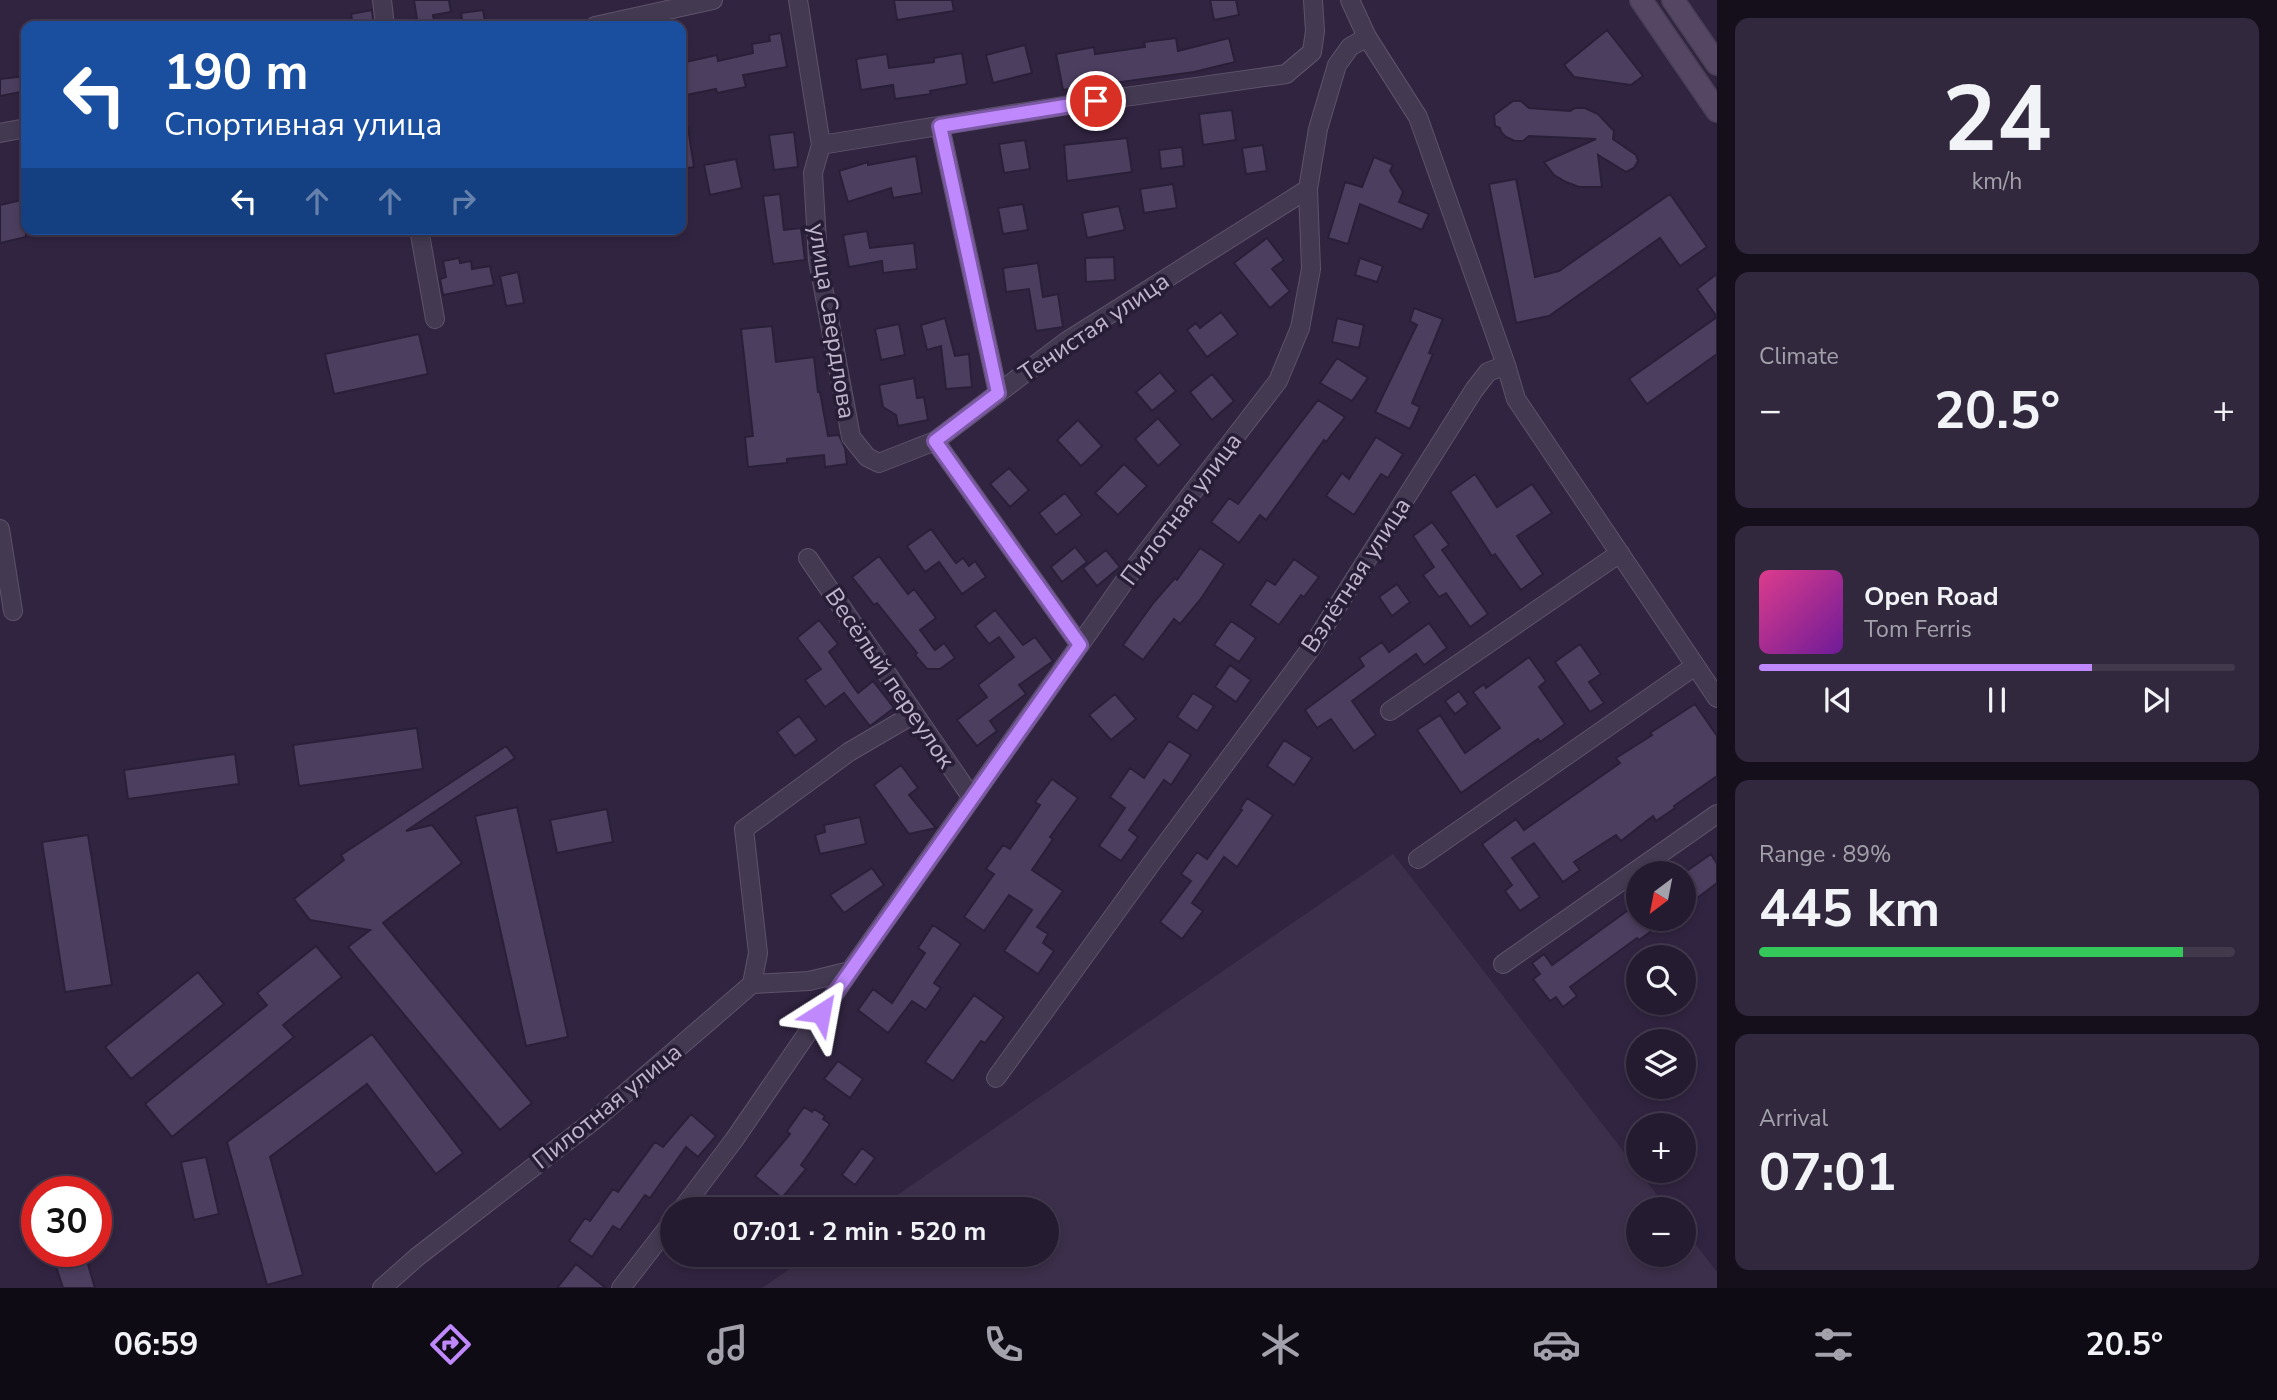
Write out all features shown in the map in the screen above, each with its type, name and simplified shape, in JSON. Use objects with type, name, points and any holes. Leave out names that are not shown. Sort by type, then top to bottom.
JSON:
[{"type":"main road","points":[[1642,0],[1717,111]]},
{"type":"main road","points":[[1673,0],[1717,64]]},
{"type":"street","points":[[382,0],[384,21]]},
{"type":"street","points":[[618,21],[712,0]]},
{"type":"street","name":"улица Свердлова","points":[[798,0],[821,145],[813,173],[818,260],[851,437],[867,457],[879,463]]},
{"type":"street","points":[[821,145],[1069,104],[1286,74],[1312,52],[1315,32],[1313,0]]},
{"type":"street","points":[[1350,0],[1367,37],[1418,117],[1516,399],[1717,698]]},
{"type":"street","name":"Пилотная улица","points":[[691,1197],[734,1140],[1131,572],[1278,381],[1300,328],[1311,269],[1308,188],[1318,129],[1337,65],[1350,47],[1367,37]]},
{"type":"street","points":[[940,126],[998,393]]},
{"type":"street","points":[[0,133],[21,129]]},
{"type":"street","name":"Тенистая улица","points":[[879,463],[935,441],[1067,341],[1308,188]]},
{"type":"street","points":[[420,235],[435,319]]},
{"type":"street","name":"Взлётная улица","points":[[996,1078],[1150,864],[1311,648],[1474,390],[1488,372],[1506,365]]},
{"type":"street","points":[[935,441],[1080,645]]},
{"type":"street","points":[[0,529],[13,611]]},
{"type":"street","points":[[1390,711],[1620,553]]},
{"type":"street","name":"Весёлый переулок","points":[[808,558],[972,798]]},
{"type":"street","points":[[1418,859],[1695,666]]},
{"type":"street","points":[[850,971],[809,981],[752,984],[758,953],[744,830],[849,752],[914,713]]},
{"type":"street","points":[[1503,964],[1717,814]]},
{"type":"street","name":"Пилотная улица","points":[[382,1288],[417,1257],[598,1116],[752,984]]},
{"type":"street","points":[[621,1288],[660,1238]]},
{"type":"shaded area","points":[[1393,854],[1626,1155],[1626,1183],[1648,1183],[1659,1197],[1626,1197],[1626,1267],[1696,1267],[1696,1245],[1717,1272],[1717,1288],[762,1288],[793,1267],[1059,1267],[1059,1197],[894,1197]]},
{"type":"building","points":[[414,0],[449,0],[451,12],[433,15],[434,21],[417,21]]},
{"type":"building","points":[[894,0],[952,0],[954,11],[897,20]]},
{"type":"building","points":[[1210,0],[1236,0],[1239,15],[1214,20]]},
{"type":"building","points":[[372,10],[373,21],[352,21],[351,14]]},
{"type":"building","points":[[483,10],[485,21],[462,21],[461,13]]},
{"type":"building","points":[[1607,30],[1643,76],[1631,85],[1574,77],[1564,65]]},
{"type":"building","points":[[781,33],[787,67],[743,75],[746,87],[717,93],[716,89],[686,95],[686,62],[717,55],[718,61],[753,53],[752,44],[770,41],[769,35]]},
{"type":"building","points":[[1176,38],[1178,51],[1229,38],[1235,62],[1194,72],[1063,90],[1056,54],[1094,47],[1095,54],[1145,47],[1144,42]]},
{"type":"building","points":[[1025,45],[1032,73],[993,83],[986,55]]},
{"type":"building","points":[[962,53],[967,84],[930,91],[931,94],[895,99],[893,85],[861,90],[856,59],[887,54],[889,68],[934,62],[934,58]]},
{"type":"building","points":[[21,77],[21,92],[0,96],[0,79]]},
{"type":"building","points":[[1513,101],[1521,101],[1529,108],[1570,111],[1585,108],[1598,114],[1614,131],[1613,139],[1636,155],[1638,161],[1634,168],[1626,172],[1598,155],[1602,187],[1579,187],[1566,182],[1554,175],[1544,162],[1596,139],[1529,136],[1523,141],[1515,141],[1506,137],[1500,128],[1495,126],[1494,115]]},
{"type":"building","points":[[1232,110],[1236,140],[1203,145],[1199,114]]},
{"type":"building","points":[[686,127],[694,167],[686,168]]},
{"type":"building","points":[[794,132],[798,167],[774,170],[769,135]]},
{"type":"building","points":[[1127,138],[1132,172],[1067,181],[1064,145]]},
{"type":"building","points":[[1025,140],[1030,169],[1004,173],[999,144]]},
{"type":"building","points":[[1263,145],[1267,171],[1246,174],[1242,148]]},
{"type":"building","points":[[1182,147],[1184,166],[1161,169],[1159,150]]},
{"type":"building","points":[[916,156],[922,193],[893,198],[891,188],[848,202],[839,171],[868,162],[868,165]]},
{"type":"building","points":[[1374,157],[1393,165],[1390,171],[1403,192],[1399,202],[1429,214],[1422,230],[1360,204],[1348,244],[1328,238],[1345,182],[1362,187]]},
{"type":"building","points":[[736,159],[742,188],[710,195],[704,165]]},
{"type":"building","points":[[1516,179],[1535,277],[1559,271],[1670,194],[1707,247],[1680,266],[1660,238],[1549,316],[1516,323],[1489,184]]},
{"type":"building","points":[[1173,184],[1177,208],[1144,213],[1140,189]]},
{"type":"building","points":[[780,194],[784,230],[801,228],[805,260],[773,264],[763,196]]},
{"type":"building","points":[[21,200],[21,235],[26,237],[0,243],[0,205]]},
{"type":"building","points":[[1023,204],[1028,230],[1003,234],[998,208]]},
{"type":"building","points":[[1119,206],[1125,230],[1087,238],[1082,213]]},
{"type":"building","points":[[867,231],[870,248],[914,243],[917,269],[883,273],[882,261],[849,267],[843,235]]},
{"type":"building","points":[[1267,238],[1284,260],[1272,269],[1290,291],[1270,308],[1234,263]]},
{"type":"building","points":[[1114,257],[1115,280],[1086,282],[1085,258]]},
{"type":"building","points":[[459,258],[460,263],[471,261],[472,269],[490,266],[494,285],[443,295],[440,279],[446,277],[443,261]]},
{"type":"building","points":[[1360,258],[1383,266],[1377,282],[1355,275]]},
{"type":"building","points":[[1038,263],[1043,297],[1058,294],[1063,327],[1036,331],[1029,289],[1006,292],[1003,268]]},
{"type":"building","points":[[518,272],[524,303],[506,306],[500,276]]},
{"type":"building","points":[[1717,274],[1717,317],[1697,289]]},
{"type":"building","points":[[1414,308],[1443,319],[1429,353],[1433,354],[1412,403],[1420,407],[1410,429],[1375,412],[1417,325],[1410,321]]},
{"type":"building","points":[[1221,312],[1238,334],[1207,357],[1187,330],[1196,323],[1200,328]]},
{"type":"building","points":[[1717,317],[1717,354],[1647,404],[1629,379]]},
{"type":"building","points":[[945,318],[955,356],[969,354],[972,387],[946,389],[941,346],[927,350],[921,325]]},
{"type":"building","points":[[1337,318],[1364,325],[1359,348],[1332,342]]},
{"type":"building","points":[[899,324],[905,355],[881,360],[875,329]]},
{"type":"building","points":[[772,326],[776,362],[814,357],[818,392],[828,436],[839,435],[845,448],[847,464],[825,467],[824,455],[787,459],[787,463],[748,467],[745,437],[753,436],[741,329]]},
{"type":"building","points":[[419,334],[428,374],[334,394],[325,354]]},
{"type":"building","points":[[1337,358],[1368,378],[1352,401],[1320,383]]},
{"type":"building","points":[[1160,372],[1176,391],[1152,411],[1136,392]]},
{"type":"building","points":[[1212,374],[1234,401],[1212,420],[1190,392]]},
{"type":"building","points":[[914,378],[917,398],[924,397],[928,420],[898,426],[896,415],[883,407],[879,385]]},
{"type":"building","points":[[1318,400],[1345,417],[1326,442],[1324,440],[1266,520],[1260,515],[1239,543],[1211,522],[1229,498],[1238,504]]},
{"type":"building","points":[[1158,418],[1181,445],[1158,466],[1135,439]]},
{"type":"building","points":[[1078,420],[1102,446],[1081,466],[1057,440]]},
{"type":"building","points":[[1376,437],[1403,454],[1388,478],[1381,474],[1354,515],[1326,496],[1342,473],[1349,479]]},
{"type":"building","points":[[1124,464],[1147,486],[1118,515],[1095,493]]},
{"type":"building","points":[[1009,468],[1029,490],[1010,507],[990,484]]},
{"type":"building","points":[[1475,474],[1497,507],[1532,484],[1552,513],[1517,536],[1543,574],[1521,590],[1495,554],[1492,556],[1450,492]]},
{"type":"building","points":[[1065,493],[1082,515],[1056,535],[1039,513]]},
{"type":"building","points":[[1432,522],[1449,545],[1442,550],[1488,614],[1470,627],[1446,593],[1439,597],[1423,575],[1434,567],[1413,536]]},
{"type":"building","points":[[931,529],[956,563],[963,558],[969,566],[975,561],[986,577],[962,594],[939,562],[925,572],[907,546]]},
{"type":"building","points":[[1075,547],[1087,562],[1062,582],[1051,567]]},
{"type":"building","points":[[1200,548],[1224,564],[1180,624],[1174,619],[1143,660],[1123,645],[1154,602],[1175,578],[1177,580]]},
{"type":"building","points":[[1106,550],[1120,567],[1097,586],[1083,568]]},
{"type":"building","points":[[879,556],[908,594],[914,589],[936,618],[920,630],[935,650],[944,643],[955,658],[940,669],[927,669],[877,603],[874,605],[852,577]]},
{"type":"building","points":[[1294,559],[1319,577],[1304,597],[1301,595],[1279,625],[1250,605],[1267,580],[1275,585]]},
{"type":"building","points":[[1397,584],[1410,602],[1392,616],[1379,597]]},
{"type":"building","points":[[995,610],[1023,645],[1035,637],[1053,661],[1019,685],[1026,694],[990,721],[997,731],[977,746],[957,720],[987,697],[978,685],[1014,657],[999,637],[989,644],[975,626]]},
{"type":"building","points":[[819,620],[838,644],[829,652],[858,693],[873,681],[894,708],[870,726],[844,693],[825,707],[805,680],[821,669],[797,638]]},
{"type":"building","points":[[1231,621],[1256,638],[1239,662],[1214,645]]},
{"type":"building","points":[[1429,623],[1447,648],[1424,665],[1416,654],[1352,701],[1376,735],[1354,751],[1331,719],[1317,728],[1305,710],[1364,666],[1359,658],[1382,642],[1389,652]]},
{"type":"building","points":[[1580,644],[1601,674],[1589,682],[1604,703],[1590,712],[1555,662]]},
{"type":"building","points":[[1529,657],[1546,681],[1539,687],[1565,724],[1540,742],[1538,739],[1461,793],[1417,730],[1440,715],[1465,753],[1500,728],[1473,692],[1484,684],[1486,688]]},
{"type":"building","points":[[1230,665],[1251,680],[1236,702],[1215,687]]},
{"type":"building","points":[[1459,691],[1468,704],[1455,714],[1445,701]]},
{"type":"building","points":[[1193,693],[1214,706],[1197,731],[1177,717]]},
{"type":"building","points":[[1115,694],[1136,719],[1111,740],[1089,715]]},
{"type":"building","points":[[1695,704],[1717,736],[1717,776],[1656,821],[1653,816],[1621,841],[1616,835],[1574,862],[1580,870],[1563,882],[1534,843],[1512,858],[1540,897],[1520,911],[1505,891],[1512,885],[1482,844],[1516,819],[1524,830],[1620,763],[1616,758]]},
{"type":"building","points":[[799,716],[817,740],[795,756],[777,732]]},
{"type":"building","points":[[417,728],[423,769],[299,786],[293,745]]},
{"type":"building","points":[[1284,740],[1312,758],[1294,785],[1267,766]]},
{"type":"building","points":[[1169,741],[1191,755],[1171,785],[1164,780],[1129,830],[1138,837],[1121,861],[1099,846],[1125,808],[1110,797],[1130,768],[1144,778]]},
{"type":"building","points":[[506,746],[515,758],[406,831],[432,825],[462,863],[383,923],[532,1103],[500,1130],[348,947],[370,930],[310,920],[294,899],[344,860],[341,855]]},
{"type":"building","points":[[235,754],[239,784],[128,799],[124,770]]},
{"type":"building","points":[[901,765],[918,788],[909,795],[936,828],[909,834],[874,785]]},
{"type":"building","points":[[1052,779],[1078,798],[1050,837],[1053,839],[1032,870],[1063,891],[1037,927],[1048,934],[1043,943],[1054,951],[1038,974],[1004,951],[1032,910],[1009,895],[984,931],[964,917],[994,874],[986,869],[1003,845],[1010,849],[1040,805],[1035,802]]},
{"type":"building","points":[[1247,798],[1273,815],[1237,867],[1224,857],[1192,903],[1203,911],[1182,939],[1160,922],[1191,881],[1181,874],[1197,852],[1207,859],[1242,810],[1240,809]]},
{"type":"building","points":[[517,807],[568,1037],[526,1046],[475,816]]},
{"type":"building","points":[[607,809],[613,842],[557,853],[550,820]]},
{"type":"building","points":[[860,817],[866,844],[820,854],[815,835],[825,832],[824,825]]},
{"type":"building","points":[[88,835],[112,985],[65,992],[42,842]]},
{"type":"building","points":[[1711,854],[1717,864],[1717,883],[1696,899],[1696,865]]},
{"type":"building","points":[[872,868],[884,885],[844,913],[830,895]]},
{"type":"building","points":[[1626,912],[1626,931],[1651,931],[1626,945],[1570,987],[1577,996],[1563,1007],[1556,997],[1550,1001],[1533,979],[1540,974],[1532,963],[1544,954],[1552,965]]},
{"type":"building","points":[[933,925],[961,944],[934,983],[941,988],[926,1010],[912,1001],[888,1033],[858,1010],[873,989],[892,1003],[925,953],[918,948]]},
{"type":"building","points":[[316,946],[342,977],[283,1025],[294,1037],[172,1137],[145,1104],[267,1005],[257,993]]},
{"type":"building","points":[[198,972],[224,1004],[131,1079],[105,1047]]},
{"type":"building","points":[[974,995],[1004,1017],[985,1043],[981,1041],[953,1081],[925,1062]]},
{"type":"building","points":[[372,1034],[463,1153],[436,1174],[367,1084],[270,1157],[303,1275],[267,1285],[227,1142]]},
{"type":"building","points":[[838,1061],[863,1079],[850,1098],[824,1079]]},
{"type":"building","points":[[804,1107],[812,1112],[814,1109],[825,1116],[823,1119],[830,1124],[801,1165],[806,1169],[781,1197],[755,1176],[790,1134],[787,1131]]},
{"type":"building","points":[[691,1114],[716,1136],[698,1157],[686,1147],[650,1198],[645,1195],[620,1230],[613,1226],[592,1257],[569,1241],[585,1218],[590,1221],[613,1189],[618,1192],[655,1142],[663,1147]]},
{"type":"building","points":[[862,1148],[875,1158],[855,1185],[842,1175]]},
{"type":"building","points":[[206,1157],[219,1214],[194,1220],[181,1162]]},
{"type":"building","points":[[576,1264],[606,1288],[557,1288]]},
{"type":"building","points":[[56,1267],[89,1267],[95,1288],[63,1288]]},
{"type":"route","points":[[821,1013],[1080,645],[935,441],[998,393],[940,126],[1096,101]]}]
